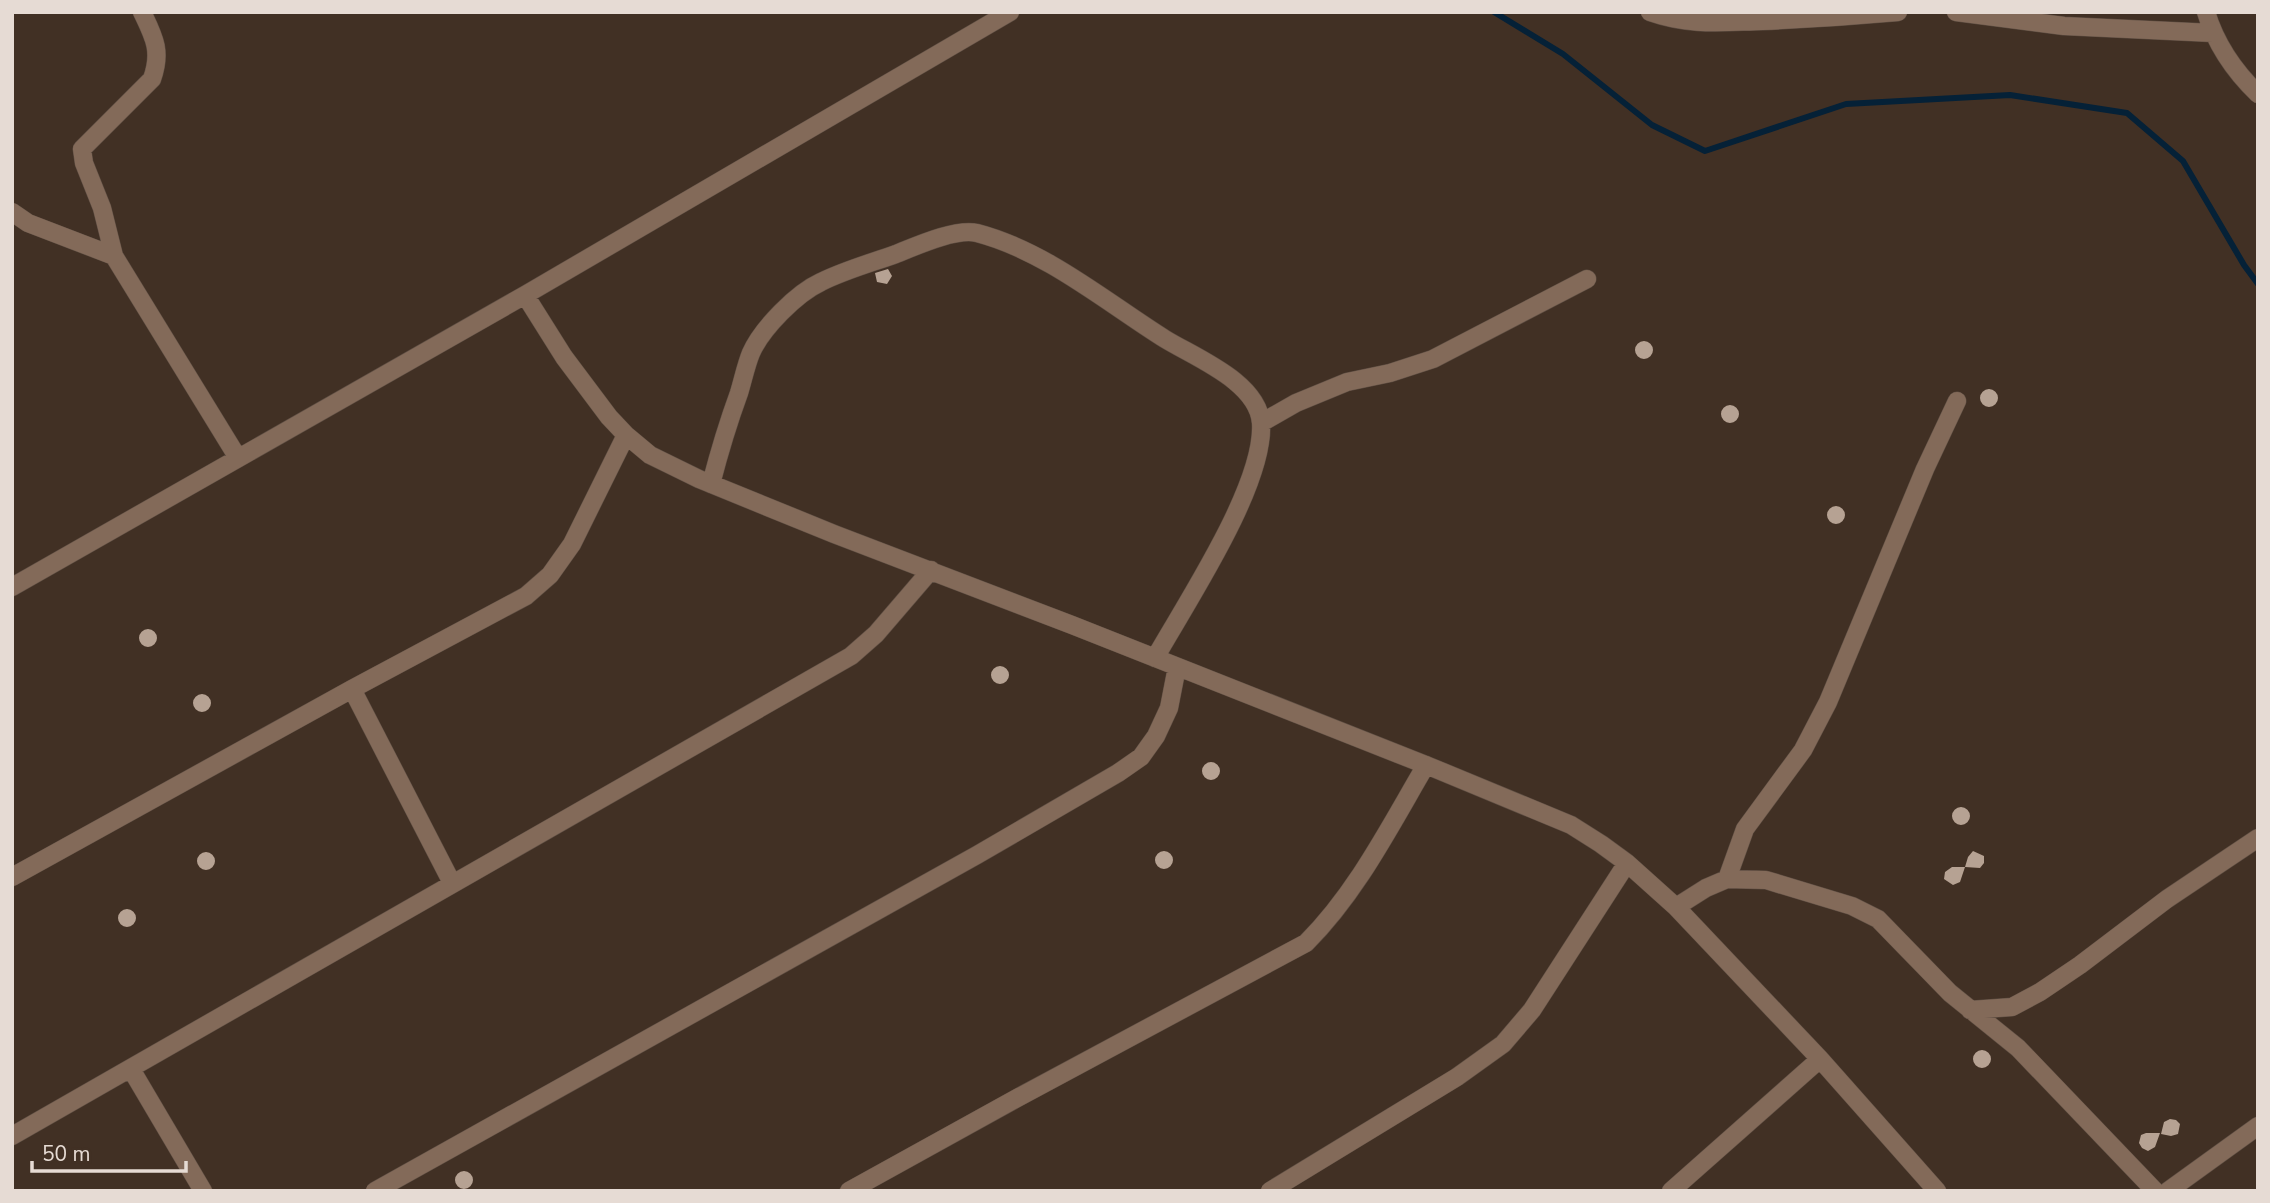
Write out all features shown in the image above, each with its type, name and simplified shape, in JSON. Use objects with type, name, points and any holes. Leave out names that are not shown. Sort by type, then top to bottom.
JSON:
[{"type":"street","points":[[142,12],[156,43],[157,65],[152,79],[82,149],[84,163],[103,208],[114,256],[238,458]]},
{"type":"street","points":[[12,587],[525,295],[1010,12]]},
{"type":"street","points":[[1650,12],[1696,23],[1815,19],[1898,12]]},
{"type":"street","points":[[1956,12],[2064,26],[2213,33]]},
{"type":"street","points":[[2206,12],[2213,33],[2229,62],[2258,94]]},
{"type":"street","points":[[12,212],[28,223],[114,256]]},
{"type":"street","points":[[711,484],[721,444],[752,351],[771,324],[798,297],[820,282],[932,240],[973,232],[1013,245],[1079,282],[1163,338],[1240,384],[1256,406],[1261,423],[1258,451],[1250,482],[1221,542],[1155,658]]},
{"type":"street","points":[[1261,423],[1296,403],[1347,382],[1390,373],[1433,359],[1587,279]]},
{"type":"street","points":[[525,295],[565,357],[609,417],[650,455],[711,484],[834,534],[1426,765],[1571,825],[1601,844],[1627,863],[1676,907],[1820,1059],[1937,1191]]},
{"type":"street","points":[[1727,879],[1745,828],[1803,750],[1828,702],[1925,469],[1957,401]]},
{"type":"street","points":[[12,877],[526,596],[550,575],[572,544],[626,435]]},
{"type":"street","points":[[12,1136],[851,656],[876,634],[931,570]]},
{"type":"street","points":[[375,1191],[1118,773],[1141,757],[1156,736],[1169,708],[1177,667]]},
{"type":"street","points":[[352,689],[452,883]]},
{"type":"street","points":[[849,1191],[1306,943],[1348,896],[1426,765]]},
{"type":"street","points":[[1970,1010],[2012,1007],[2040,992],[2167,899],[2258,838]]},
{"type":"street","points":[[1270,1191],[1457,1077],[1503,1044],[1532,1010],[1627,863]]},
{"type":"street","points":[[1676,907],[1706,888],[1727,879],[1766,880],[1852,906],[1878,919],[1930,974],[2018,1048],[2155,1191]]},
{"type":"street","points":[[1671,1191],[1820,1059]]},
{"type":"street","points":[[131,1069],[203,1191]]},
{"type":"street","points":[[2168,1191],[2258,1126]]},
{"type":"building","points":[[888,269],[892,276],[887,284],[877,282],[875,273]]},
{"type":"building","points":[[1644,341],[1650,344],[1653,350],[1650,356],[1644,359],[1638,356],[1635,350],[1638,344]]},
{"type":"building","points":[[1989,389],[1995,392],[1998,398],[1995,404],[1989,407],[1983,404],[1980,398],[1983,392]]},
{"type":"building","points":[[1730,405],[1736,408],[1739,414],[1736,420],[1730,423],[1724,420],[1721,414],[1724,408]]},
{"type":"building","points":[[1836,506],[1842,509],[1845,515],[1842,521],[1836,524],[1830,521],[1827,515],[1830,509]]},
{"type":"building","points":[[148,629],[154,632],[157,638],[154,644],[148,647],[142,644],[139,638],[142,632]]},
{"type":"building","points":[[1000,666],[1006,669],[1009,675],[1006,681],[1000,684],[994,681],[991,675],[994,669]]},
{"type":"building","points":[[202,694],[208,697],[211,703],[208,709],[202,712],[196,709],[193,703],[196,697]]},
{"type":"building","points":[[1211,762],[1217,765],[1220,771],[1217,777],[1211,780],[1205,777],[1202,771],[1205,765]]},
{"type":"building","points":[[1961,807],[1967,810],[1970,816],[1967,822],[1961,825],[1955,822],[1952,816],[1955,810]]},
{"type":"building","points":[[1164,851],[1170,854],[1173,860],[1170,866],[1164,869],[1158,866],[1155,860],[1158,854]]},
{"type":"building","points":[[1973,851],[1984,856],[1984,863],[1980,868],[1965,867]]},
{"type":"building","points":[[206,852],[212,855],[215,861],[212,867],[206,870],[200,867],[197,861],[200,855]]},
{"type":"building","points":[[1952,867],[1965,867],[1960,882],[1953,885],[1944,879],[1945,872]]},
{"type":"building","points":[[127,909],[133,912],[136,918],[133,924],[127,927],[121,924],[118,918],[121,912]]},
{"type":"building","points":[[1982,1050],[1988,1053],[1991,1059],[1988,1065],[1982,1068],[1976,1065],[1973,1059],[1976,1053]]},
{"type":"building","points":[[2170,1119],[2180,1124],[2178,1134],[2161,1134],[2164,1122]]},
{"type":"building","points":[[2160,1133],[2155,1147],[2148,1151],[2139,1143],[2141,1135]]},
{"type":"building","points":[[464,1171],[470,1174],[473,1180],[470,1186],[464,1189],[458,1186],[455,1180],[458,1174]]},
{"type":"waterway","points":[[1494,12],[1563,54],[1652,125],[1705,151],[1846,104],[2010,95],[2127,113],[2183,161],[2258,284]]}]
